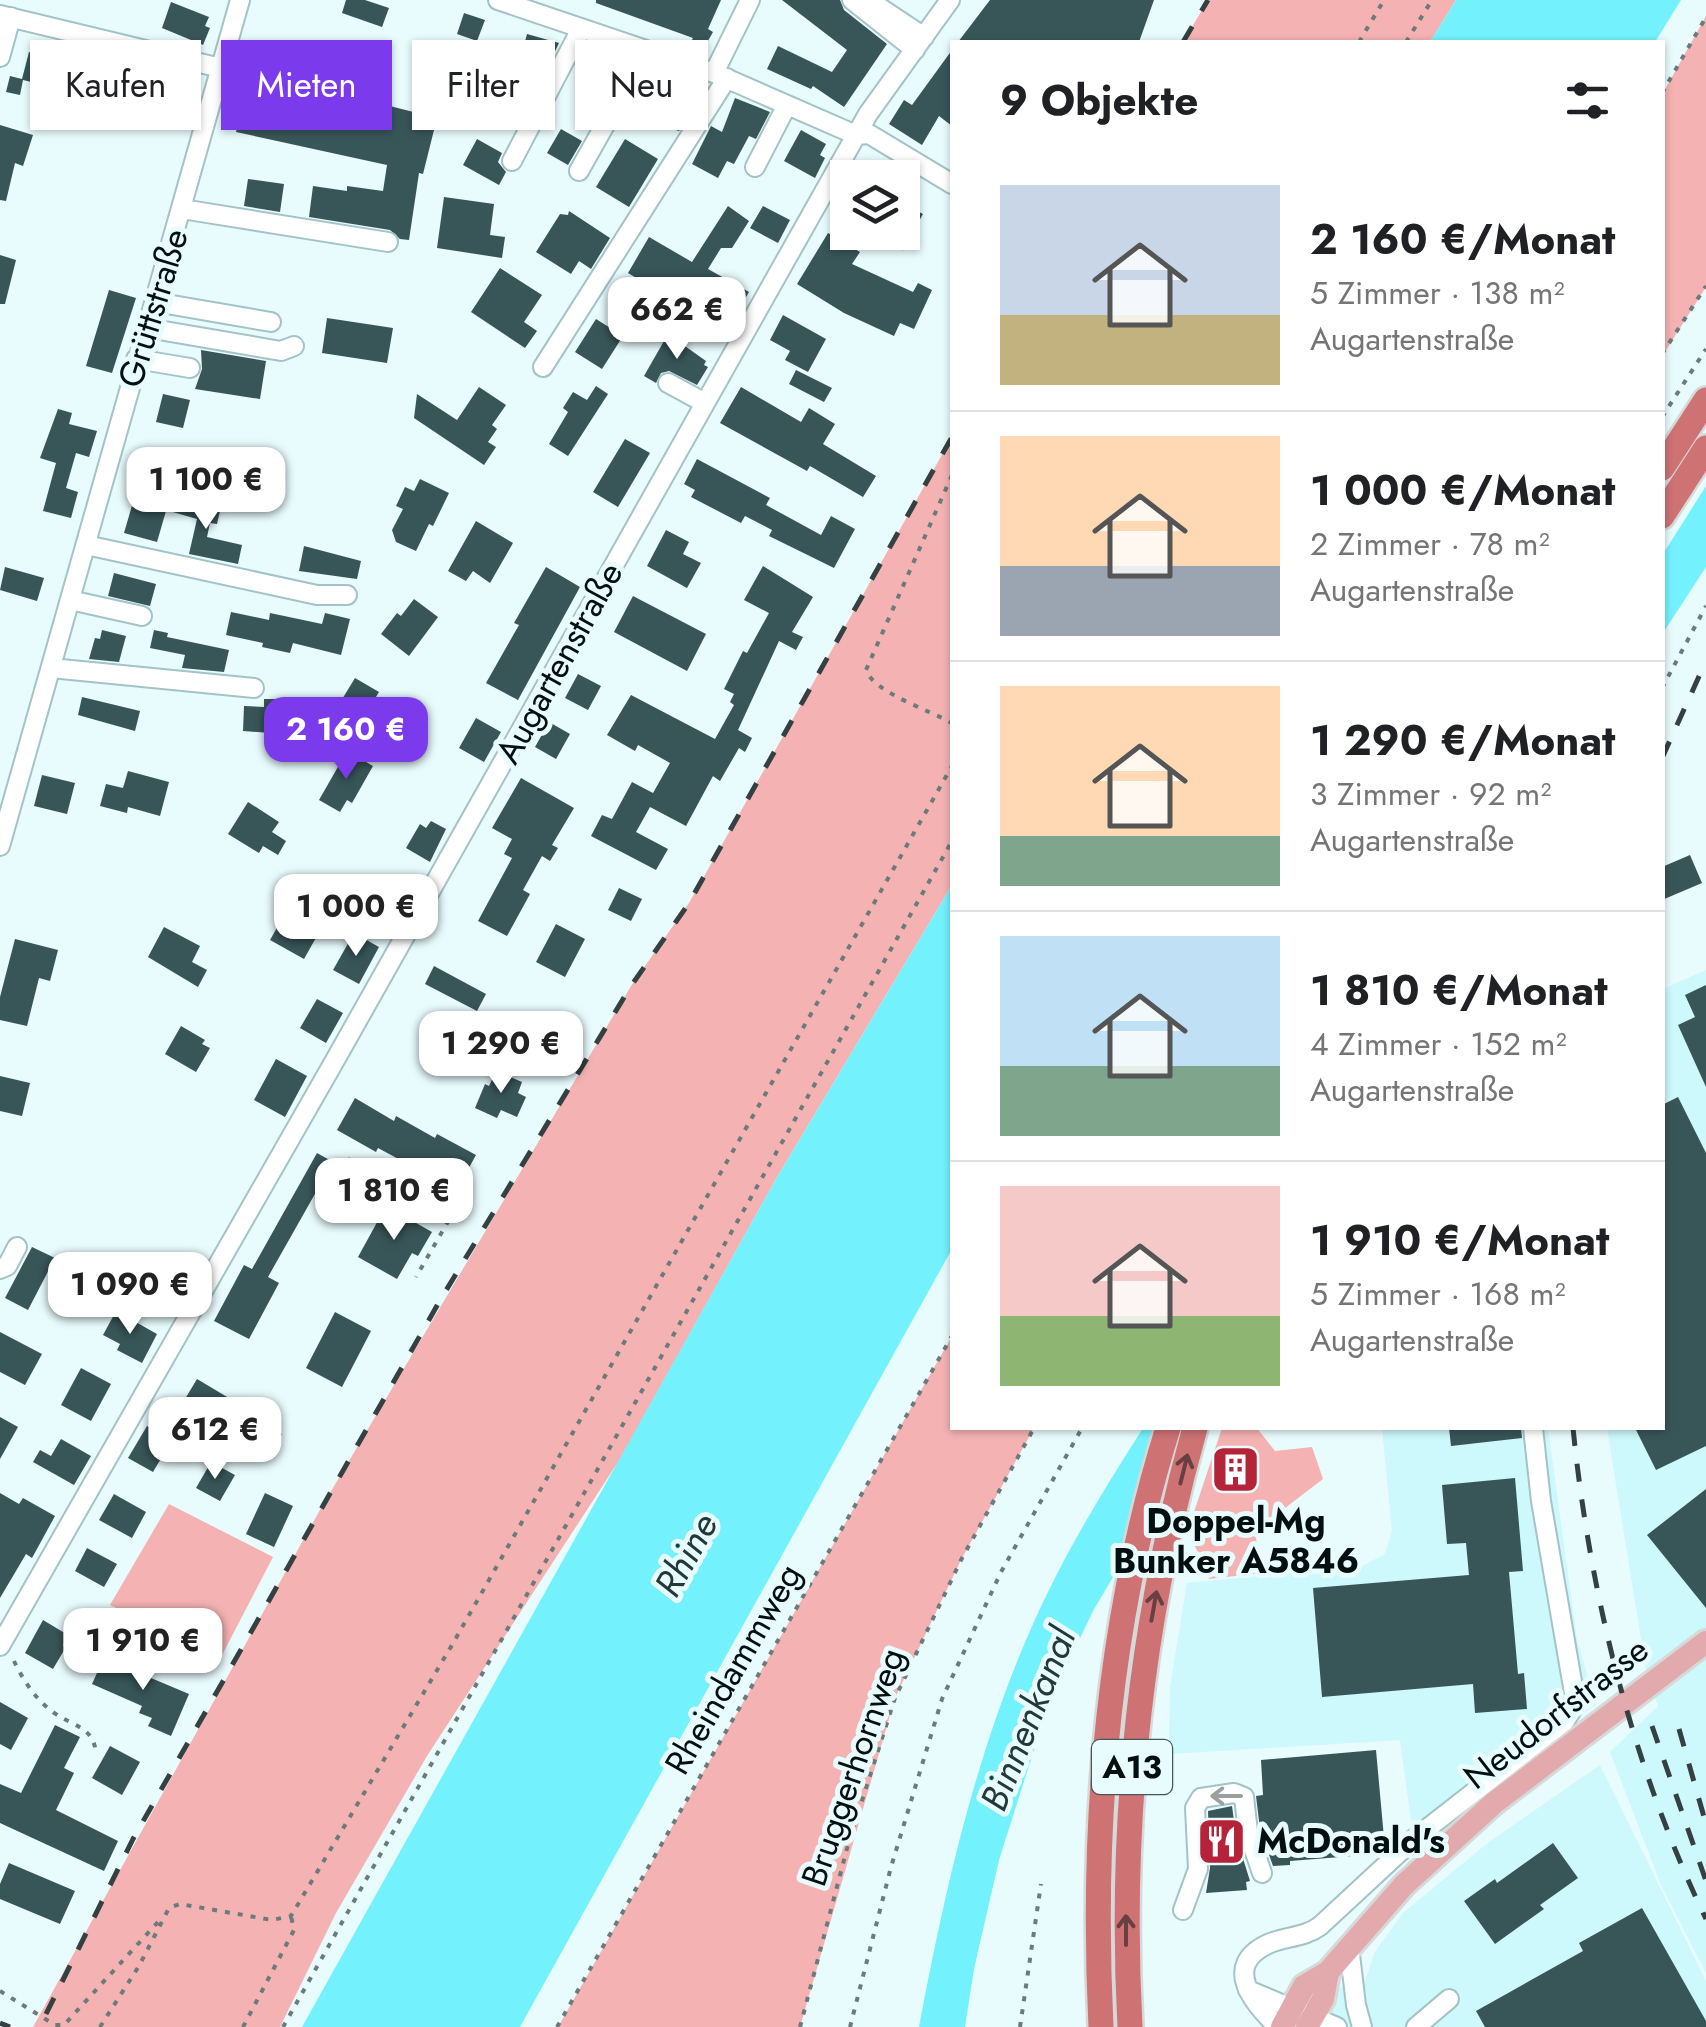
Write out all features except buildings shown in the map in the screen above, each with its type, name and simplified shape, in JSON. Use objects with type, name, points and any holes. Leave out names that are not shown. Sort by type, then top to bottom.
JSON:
[{"type":"highway","points":[[1665,463],[1706,400]]},
{"type":"highway","points":[[1665,511],[1706,448]]},
{"type":"highway","name":"A13","points":[[1102,2027],[1098,1947],[1101,1810],[1113,1685],[1153,1474],[1167,1430]]},
{"type":"highway","name":"A13","points":[[1130,2027],[1126,1897],[1134,1752],[1146,1650],[1173,1511],[1194,1430]]},
{"type":"main road","name":"Neudorfstrasse","points":[[1294,2021],[1304,1986],[1328,1972],[1404,1886],[1494,1803],[1706,1642]]},
{"type":"street","name":"Grüttstraße","points":[[230,40],[240,0]]},
{"type":"street","points":[[498,0],[612,40]]},
{"type":"street","points":[[542,367],[721,76],[750,0]]},
{"type":"street","points":[[852,0],[919,44]]},
{"type":"street","points":[[868,0],[919,44]]},
{"type":"street","name":"Augartenstraße","points":[[0,1646],[856,135],[950,0]]},
{"type":"street","points":[[0,56],[6,16],[221,67]]},
{"type":"street","points":[[512,161],[581,29]]},
{"type":"street","points":[[708,72],[856,135],[869,134],[950,183]]},
{"type":"street","name":"Grüttstraße","points":[[0,846],[136,359],[221,74]]},
{"type":"street","points":[[756,167],[787,104]]},
{"type":"street","points":[[579,170],[604,130]]},
{"type":"street","points":[[182,210],[388,242]]},
{"type":"street","points":[[155,302],[272,322]]},
{"type":"street","points":[[146,328],[280,350],[294,346]]},
{"type":"street","points":[[136,359],[190,368]]},
{"type":"street","points":[[668,383],[705,403]]},
{"type":"street","points":[[86,545],[316,595],[347,595]]},
{"type":"street","points":[[70,600],[142,616]]},
{"type":"street","points":[[51,668],[254,688]]},
{"type":"street","points":[[0,1269],[7,1266],[18,1247]]},
{"type":"street","points":[[1336,2027],[1294,2021],[1248,1990],[1244,1976],[1248,1961],[1272,1943],[1308,1934],[1320,1926],[1415,1838],[1564,1722],[1574,1707],[1533,1430]]},
{"type":"street","points":[[1183,1910],[1198,1870],[1194,1808],[1198,1799],[1242,1795],[1248,1832],[1262,1874]]},
{"type":"street","points":[[1350,1946],[1362,2027]]},
{"type":"street","points":[[1416,2027],[1449,2000]]},
{"type":"path","points":[[1360,40],[1384,0]]},
{"type":"path","points":[[1407,40],[1432,0]]},
{"type":"path","points":[[1665,88],[1706,17]]},
{"type":"path","points":[[1665,349],[1706,286]]},
{"type":"path","points":[[1665,412],[1706,350]]},
{"type":"path","points":[[950,480],[866,670],[869,680],[883,689],[950,722]]},
{"type":"path","points":[[1665,682],[1706,606]]},
{"type":"path","points":[[243,2027],[294,1930],[291,1916],[452,1644],[950,770]]},
{"type":"path","points":[[283,2027],[950,844]]},
{"type":"path","points":[[348,1159],[368,1167],[393,1159],[440,1182],[452,1197],[454,1208],[450,1218],[416,1277]]},
{"type":"path","name":"Rheindammweg","points":[[557,2027],[950,1339]]},
{"type":"path","name":"Bruggerhornweg","points":[[800,2027],[849,1841],[895,1698],[961,1560],[1033,1430]]},
{"type":"path","points":[[850,2027],[891,1867],[942,1699],[1001,1572],[1081,1430]]},
{"type":"path","points":[[14,1661],[23,1681],[51,1711],[89,1731],[96,1754]]},
{"type":"path","points":[[1020,2027],[1041,1884]]},
{"type":"path","points":[[100,2027],[139,1966],[169,1908],[180,1904],[272,1920],[291,1916]]},
{"type":"path","points":[[0,1991],[55,2025],[64,2025],[161,1919]]},
{"type":"shaded area","points":[[1208,0],[1456,0],[1431,40],[1184,40]]},
{"type":"shaded area","points":[[1706,16],[1706,287],[1665,352],[1665,89]]},
{"type":"shaded area","points":[[950,441],[950,888],[776,1179],[620,1459],[427,1756],[336,1913],[280,2027],[33,2027],[321,1508],[631,986],[689,903]]},
{"type":"shaded area","points":[[1706,970],[1706,1973],[1661,1885],[1610,1752],[1658,1706],[1647,1676],[1607,1430],[1665,1430],[1665,988]]},
{"type":"shaded area","points":[[950,1340],[950,1430],[1033,1430],[961,1560],[895,1698],[800,2027],[558,2027]]},
{"type":"shaded area","points":[[1221,1430],[1259,1430],[1275,1451],[1312,1447],[1323,1479],[1255,1531],[1261,1573],[1209,1579],[1188,1530]]},
{"type":"shaded area","points":[[1382,1430],[1548,1430],[1577,1640],[1596,1705],[1412,1827],[1400,1740],[1169,1754],[1170,1687],[1187,1583],[1362,1566],[1385,1554],[1392,1531]]},
{"type":"shaded area","points":[[169,1504],[273,1557],[220,1659],[110,1605]]},
{"type":"shaded area","points":[[1600,1765],[1706,1981],[1706,2027],[1318,2027],[1338,1987],[1364,1984],[1375,1952],[1403,1913],[1489,1842]]},
{"type":"water","points":[[1456,0],[1681,0],[1656,40],[1431,40]]},
{"type":"water","points":[[1706,486],[1706,567],[1665,630],[1665,551]]},
{"type":"water","name":"Rhine","points":[[950,888],[950,1253],[520,2027],[302,2027],[776,1179]]},
{"type":"water","name":"Binnenkanal","points":[[1142,1430],[1200,1430],[1093,1611],[1049,1703],[999,1860],[965,2027],[919,2027],[954,1860],[985,1751],[1024,1644],[1093,1508]]},
{"type":"railway","points":[[1184,40],[1208,0]]},
{"type":"railway","points":[[46,2014],[133,1839],[442,1297],[631,986],[689,903],[950,441]]},
{"type":"railway","points":[[1665,751],[1706,661]]},
{"type":"railway","points":[[1573,1430],[1591,1554],[1618,1679],[1656,1801],[1706,1919]]},
{"type":"railway","points":[[1652,1726],[1706,1881]]},
{"type":"railway","points":[[1679,1729],[1706,1824]]},
{"type":"railway","points":[[0,2023],[10,2027]]},
{"type":"place","name":"Doppel-Mg Bunker A5846","points":[[1236,1469]]},
{"type":"place","name":"McDonald's","points":[[1222,1841]]}]
